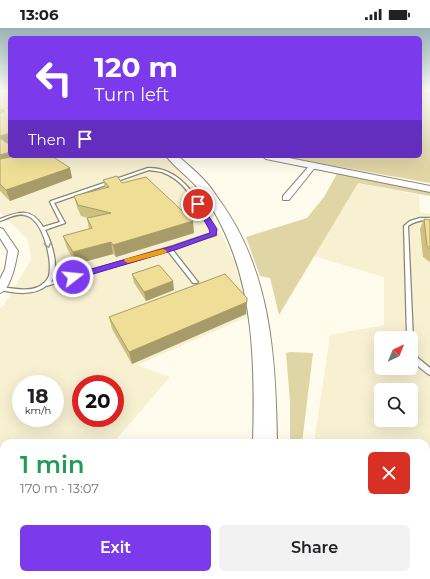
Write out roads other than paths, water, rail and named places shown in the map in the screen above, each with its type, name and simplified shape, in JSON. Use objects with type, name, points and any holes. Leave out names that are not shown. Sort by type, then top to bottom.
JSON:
[{"type":"main road","points":[[174,158],[205,188],[228,222],[243,254],[258,307],[263,341],[266,407],[265,439]]},
{"type":"street","points":[[275,158],[430,189]]},
{"type":"street","points":[[286,198],[313,166]]},
{"type":"street","points":[[0,231],[13,251],[10,269],[0,289]]},
{"type":"lane","points":[[0,289],[27,291],[38,289],[45,285],[169,249],[214,234],[213,229],[190,191],[176,177],[163,170],[149,170],[52,202],[63,223],[43,229]]},
{"type":"lane","points":[[0,220],[17,214],[26,213],[36,220],[43,229],[49,245],[51,261],[51,277],[45,285]]},
{"type":"lane","points":[[410,331],[406,226],[410,222],[417,219],[430,219]]},
{"type":"lane","points":[[169,249],[194,282]]},
{"type":"lane","points":[[418,362],[430,372]]}]
